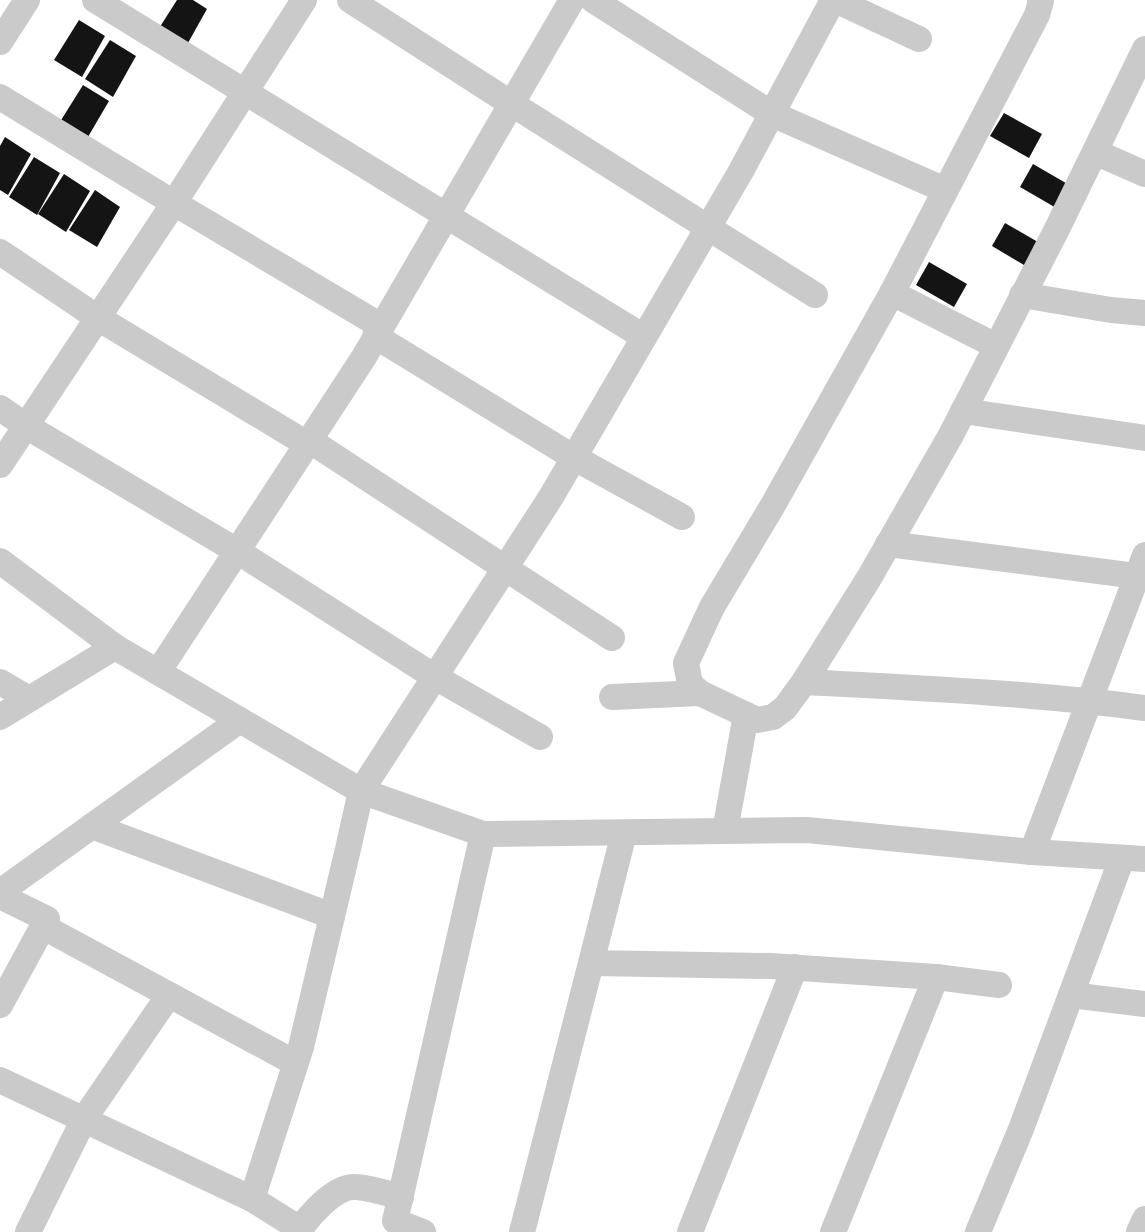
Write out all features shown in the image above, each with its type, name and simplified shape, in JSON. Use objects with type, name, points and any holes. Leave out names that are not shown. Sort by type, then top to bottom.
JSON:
[{"type":"street","points":[[0,42],[27,0]]},
{"type":"street","points":[[95,0],[644,337]]},
{"type":"street","points":[[0,465],[174,203],[304,0]]},
{"type":"street","points":[[351,0],[815,295]]},
{"type":"street","points":[[158,672],[378,332],[572,0]]},
{"type":"street","points":[[593,0],[772,114],[945,190]]},
{"type":"street","points":[[252,1199],[303,1036],[361,791],[550,497],[741,171],[834,0],[919,39]]},
{"type":"street","points":[[1040,0],[1037,15],[892,293],[773,505],[712,607],[686,663],[690,684],[700,693],[746,715],[757,720],[773,717],[785,708],[804,682],[869,578],[963,411],[1145,50]]},
{"type":"street","points":[[0,97],[174,203],[573,457],[682,518]]},
{"type":"street","points":[[1095,152],[1145,174]]},
{"type":"street","points":[[0,252],[98,318],[308,442],[612,638]]},
{"type":"street","points":[[892,293],[996,346]]},
{"type":"street","points":[[1022,295],[1111,310],[1145,313]]},
{"type":"street","points":[[0,408],[26,426],[237,551],[435,676],[540,737]]},
{"type":"street","points":[[963,411],[1145,438]]},
{"type":"street","points":[[888,544],[1142,569],[1032,852]]},
{"type":"street","points":[[0,561],[115,647],[361,791],[483,834],[807,831],[1133,859],[1071,995],[1021,1130],[978,1232]]},
{"type":"street","points":[[0,717],[115,647]]},
{"type":"street","points":[[0,682],[29,699]]},
{"type":"street","points":[[804,682],[914,687],[1090,701],[1145,708]]},
{"type":"street","points":[[612,697],[700,693]]},
{"type":"street","points":[[725,831],[746,715]]},
{"type":"street","points":[[0,1005],[46,919],[0,894],[240,720]]},
{"type":"street","points":[[92,826],[332,916]]},
{"type":"street","points":[[522,1232],[624,832]]},
{"type":"street","points":[[423,1232],[395,1221],[483,834]]},
{"type":"street","points":[[42,926],[295,1063]]},
{"type":"street","points":[[591,963],[795,967],[936,977],[999,985]]},
{"type":"street","points":[[690,1232],[795,967]]},
{"type":"street","points":[[833,1232],[936,977]]},
{"type":"street","points":[[28,1232],[84,1119],[169,995]]},
{"type":"street","points":[[1071,995],[1145,1004]]},
{"type":"street","points":[[0,1080],[252,1199],[299,1230],[320,1206],[335,1193],[344,1189],[355,1187],[401,1197]]},
{"type":"street","points":[[1139,1232],[1145,1219]]},
{"type":"building","points":[[177,0],[193,0],[207,9],[184,50],[156,33]]},
{"type":"building","points":[[79,20],[105,36],[82,77],[54,60]]},
{"type":"building","points":[[110,40],[136,56],[113,97],[85,79]]},
{"type":"building","points":[[83,85],[109,101],[85,142],[58,125]]},
{"type":"building","points":[[1004,113],[1042,134],[1029,158],[990,136]]},
{"type":"building","points":[[5,137],[31,154],[8,195],[0,190],[0,146]]},
{"type":"building","points":[[34,157],[60,173],[37,215],[9,197]]},
{"type":"building","points":[[1033,164],[1071,186],[1058,209],[1020,187]]},
{"type":"building","points":[[64,174],[90,191],[66,232],[38,214]]},
{"type":"building","points":[[95,190],[120,207],[97,247],[69,230]]},
{"type":"building","points":[[1005,223],[1043,245],[1029,268],[992,246]]},
{"type":"building","points":[[929,262],[967,284],[954,307],[916,285]]}]
